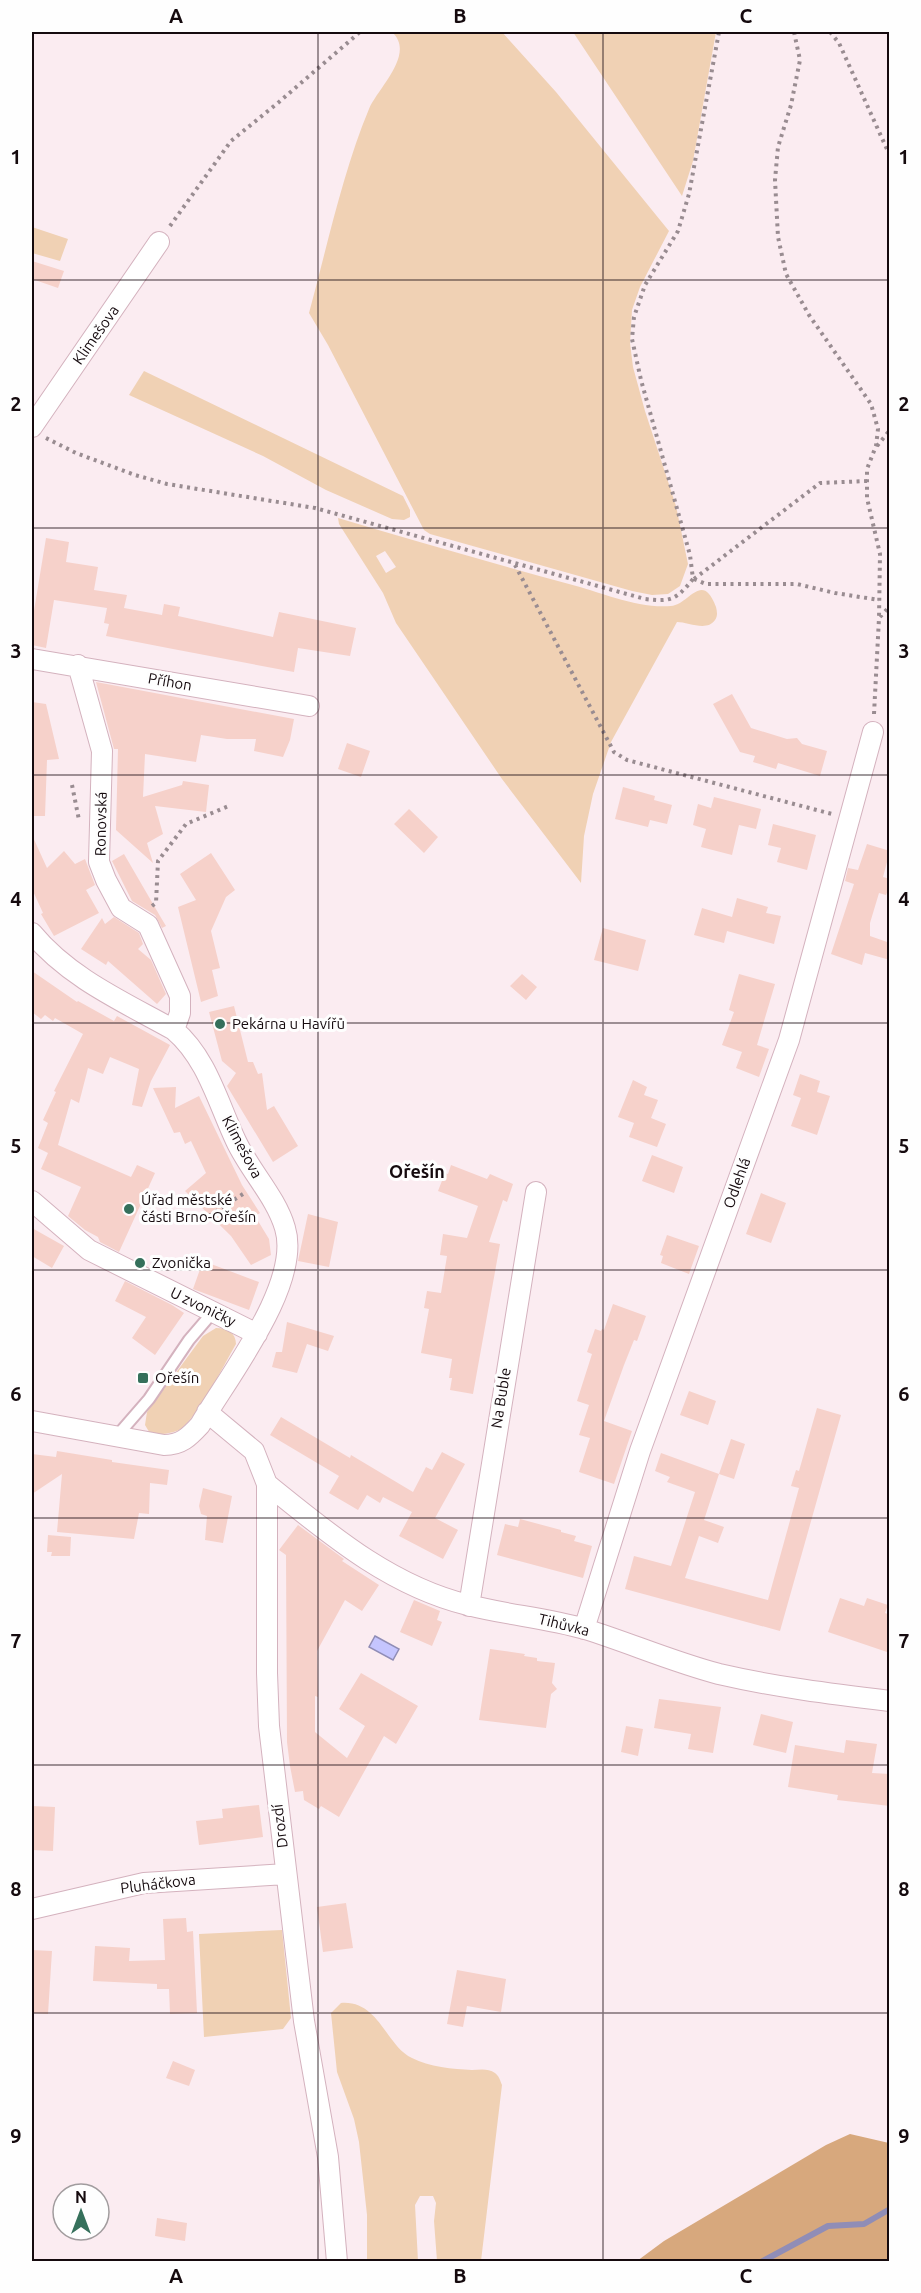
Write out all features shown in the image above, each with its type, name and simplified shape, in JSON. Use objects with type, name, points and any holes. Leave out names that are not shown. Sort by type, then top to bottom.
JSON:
[{"type":"street","name":"Klimešova","points":[[36,431],[159,242]]},
{"type":"street","name":"Příhon","points":[[32,658],[309,706]]},
{"type":"street","name":"Ronovská","points":[[78,666],[102,751],[99,862],[121,908],[148,925],[180,996],[180,1013],[174,1030]]},
{"type":"street","name":"Odlehlá","points":[[584,1629],[640,1451],[789,1040],[873,732]]},
{"type":"street","name":"Klimešova","points":[[32,933],[46,951],[70,970],[174,1030],[186,1041],[200,1060],[237,1143],[282,1218],[289,1247],[272,1307],[189,1438],[175,1445],[115,1438],[32,1421]]},
{"type":"street","name":"Na Buble","points":[[469,1606],[536,1192]]},
{"type":"street","name":"U zvoničky","points":[[32,1201],[89,1250],[257,1334]]},
{"type":"street","name":"Drozdí","points":[[207,1412],[254,1451],[267,1484],[269,1726],[304,2020],[328,2157],[337,2262]]},
{"type":"street","name":"Tihůvka","points":[[267,1484],[343,1544],[382,1569],[411,1585],[469,1606],[584,1629],[662,1657],[717,1673],[798,1690],[890,1701]]},
{"type":"street","name":"Pluháčkova","points":[[32,1909],[144,1883],[286,1874]]},
{"type":"lane","points":[[115,1438],[149,1399],[189,1340],[213,1312]]},
{"type":"path","points":[[159,242],[231,141],[360,32]]},
{"type":"path","points":[[693,579],[690,555],[641,380],[632,339],[634,317],[645,285],[678,231],[689,194],[719,32]]},
{"type":"path","points":[[794,32],[800,60],[791,105],[778,147],[775,180],[778,237],[786,274],[809,315],[871,404],[878,429],[876,446],[867,469],[867,498],[880,555],[873,732]]},
{"type":"path","points":[[830,32],[839,43],[890,156]]},
{"type":"path","points":[[876,446],[890,430]]},
{"type":"path","points":[[36,431],[76,453],[135,475],[168,484],[268,498],[315,508],[515,564],[645,598],[669,601],[682,593],[693,579],[820,483],[867,481]]},
{"type":"path","points":[[515,564],[614,752],[627,760],[850,818]]},
{"type":"path","points":[[693,579],[706,584],[797,584],[879,600]]},
{"type":"path","points":[[879,618],[890,606]]},
{"type":"path","points":[[137,917],[156,903],[158,861],[186,824],[231,805]]},
{"type":"path","points":[[209,1216],[261,1183]]},
{"type":"shaded area","points":[[392,32],[502,32],[556,92],[669,231],[640,287],[632,310],[630,343],[633,367],[676,506],[688,564],[680,586],[668,594],[652,595],[632,591],[430,534],[424,530],[328,345],[309,313],[343,183],[360,133],[369,109],[398,60],[400,50],[398,41]]},
{"type":"shaded area","points":[[573,32],[716,32],[693,161],[682,196]]},
{"type":"shaded area","points":[[32,227],[68,239],[60,261],[32,253]]},
{"type":"shaded area","points":[[144,371],[403,496],[410,510],[410,517],[404,520],[392,519],[326,490],[263,456],[129,395]]},
{"type":"shaded area","points":[[338,518],[646,605],[671,606],[700,590],[706,591],[711,596],[717,610],[715,620],[712,624],[702,626],[677,622],[611,742],[593,794],[584,836],[581,883],[502,779],[396,623],[383,593],[339,524]],"holes":[[[385,551],[396,567],[386,573],[376,556]]]},
{"type":"shaded area","points":[[216,1328],[230,1332],[236,1344],[210,1390],[195,1414],[179,1430],[151,1435],[145,1425],[147,1412],[203,1336]]},
{"type":"shaded area","points":[[282,1930],[291,2018],[283,2029],[204,2037],[199,1934]]},
{"type":"shaded area","points":[[341,2003],[354,2004],[364,2009],[381,2025],[395,2044],[412,2058],[441,2067],[489,2070],[499,2078],[502,2085],[481,2261],[437,2261],[434,2221],[436,2203],[433,2196],[420,2196],[415,2205],[418,2261],[367,2261],[367,2215],[359,2142],[354,2119],[337,2072],[331,2013]]},
{"type":"shaded area","points":[[850,2134],[889,2143],[889,2261],[637,2261],[664,2241],[826,2145]]},
{"type":"water","points":[[375,1636],[399,1649],[393,1660],[369,1647]]},
{"type":"building","points":[[32,261],[64,271],[58,288],[32,279]]},
{"type":"building","points":[[46,538],[69,542],[66,562],[98,567],[94,590],[127,595],[124,608],[162,615],[164,604],[180,607],[178,616],[273,637],[279,612],[356,628],[350,656],[298,648],[294,672],[106,636],[109,624],[104,623],[107,608],[54,600],[46,648],[32,645],[32,623]]},
{"type":"building","points":[[96,682],[294,719],[290,740],[283,757],[254,751],[256,739],[227,739],[201,735],[196,762],[145,754],[143,797],[182,785],[183,781],[209,785],[206,812],[155,806],[163,834],[147,843],[153,863],[116,830],[118,749],[114,749]]},
{"type":"building","points":[[732,694],[751,728],[787,739],[797,738],[802,744],[827,751],[820,776],[778,763],[776,769],[753,762],[755,756],[740,752],[713,704]]},
{"type":"building","points":[[32,702],[46,704],[59,759],[47,760],[45,816],[32,816]]},
{"type":"building","points":[[347,743],[370,751],[361,777],[338,769]]},
{"type":"building","points":[[623,787],[655,796],[654,800],[672,805],[667,824],[650,820],[648,827],[615,819]]},
{"type":"building","points":[[714,797],[761,809],[756,829],[739,825],[732,855],[701,847],[706,829],[693,825],[698,804],[711,808]]},
{"type":"building","points":[[409,809],[438,837],[424,853],[394,824]]},
{"type":"building","points":[[773,824],[816,835],[807,870],[777,862],[781,848],[768,845]]},
{"type":"building","points":[[32,835],[47,868],[64,851],[75,864],[85,859],[95,885],[86,890],[99,913],[54,936],[41,914],[43,913],[32,889]]},
{"type":"building","points":[[867,844],[890,851],[883,877],[890,879],[890,886],[886,895],[879,893],[870,923],[870,936],[890,943],[890,960],[865,953],[862,965],[831,954],[854,884],[845,881],[848,868],[858,870]]},
{"type":"building","points":[[211,853],[235,890],[226,897],[211,931],[220,968],[212,970],[218,996],[201,1002],[178,907],[196,900],[180,874]]},
{"type":"building","points":[[124,854],[166,926],[162,928],[155,915],[132,901],[112,861]]},
{"type":"building","points":[[737,898],[768,907],[766,913],[781,916],[774,944],[727,931],[724,943],[694,935],[702,908],[732,917]]},
{"type":"building","points":[[114,917],[139,933],[143,944],[138,949],[151,960],[166,994],[157,1004],[108,961],[106,965],[81,949],[102,918],[105,924]]},
{"type":"building","points":[[603,928],[646,940],[638,971],[594,960]]},
{"type":"building","points":[[32,971],[77,1002],[114,1021],[117,1016],[170,1045],[151,1081],[142,1107],[132,1105],[139,1069],[110,1057],[103,1074],[88,1068],[79,1103],[71,1099],[58,1145],[131,1177],[137,1165],[155,1173],[119,1252],[100,1242],[98,1237],[68,1216],[81,1187],[41,1169],[48,1153],[38,1148],[48,1123],[43,1120],[56,1092],[54,1091],[83,1034],[55,1018],[53,1021],[45,1015],[41,1019],[32,1012]]},
{"type":"building","points":[[522,974],[537,987],[526,1000],[510,986]]},
{"type":"building","points":[[739,974],[775,984],[757,1045],[769,1049],[759,1077],[736,1068],[742,1052],[722,1045],[734,1012],[729,1010]]},
{"type":"building","points":[[234,1006],[248,1062],[253,1062],[258,1074],[262,1073],[267,1110],[274,1106],[298,1146],[273,1162],[227,1086],[236,1073],[222,1061],[209,1012]]},
{"type":"building","points":[[800,1074],[820,1081],[817,1092],[830,1096],[817,1135],[791,1126],[801,1098],[793,1095]]},
{"type":"building","points":[[633,1080],[647,1087],[644,1095],[658,1100],[651,1118],[666,1124],[657,1147],[629,1137],[634,1123],[618,1117]]},
{"type":"building","points":[[176,1087],[175,1108],[199,1096],[242,1185],[260,1213],[255,1216],[269,1239],[271,1255],[251,1265],[231,1236],[185,1191],[206,1173],[191,1141],[185,1144],[180,1132],[174,1133],[153,1088]]},
{"type":"building","points":[[652,1155],[683,1167],[674,1193],[642,1181]]},
{"type":"building","points":[[451,1165],[487,1179],[490,1174],[513,1184],[507,1202],[503,1200],[489,1242],[500,1244],[473,1394],[450,1390],[452,1359],[421,1353],[429,1309],[424,1308],[427,1291],[441,1293],[447,1256],[440,1255],[443,1234],[467,1238],[478,1206],[438,1191]]},
{"type":"building","points":[[761,1193],[786,1203],[771,1243],[746,1234]]},
{"type":"building","points":[[308,1214],[338,1222],[329,1267],[298,1261]]},
{"type":"building","points":[[32,1228],[64,1246],[52,1268],[32,1256]]},
{"type":"building","points":[[667,1235],[699,1246],[689,1274],[661,1263],[663,1256],[660,1255]]},
{"type":"building","points":[[203,1261],[259,1282],[249,1310],[193,1289]]},
{"type":"building","points":[[125,1281],[184,1313],[155,1355],[132,1338],[146,1317],[115,1301]]},
{"type":"building","points":[[613,1304],[646,1316],[637,1341],[634,1340],[624,1365],[604,1421],[632,1431],[614,1484],[579,1472],[590,1438],[579,1435],[589,1405],[577,1401],[592,1354],[587,1352],[595,1329],[604,1330]]},
{"type":"building","points":[[287,1322],[334,1336],[328,1351],[307,1344],[297,1373],[272,1367],[276,1352],[282,1352]]},
{"type":"building","points":[[689,1391],[716,1401],[708,1425],[680,1415]]},
{"type":"building","points":[[817,1408],[841,1415],[780,1631],[625,1589],[634,1556],[671,1566],[695,1492],[667,1482],[670,1477],[655,1471],[661,1453],[719,1474],[704,1520],[724,1527],[718,1543],[699,1536],[685,1578],[768,1600],[799,1488],[791,1486],[796,1470],[799,1471]]},
{"type":"building","points":[[281,1417],[413,1492],[426,1467],[432,1470],[442,1452],[465,1464],[435,1518],[458,1530],[443,1559],[399,1536],[412,1512],[383,1497],[380,1503],[367,1495],[358,1510],[329,1493],[339,1476],[270,1435]]},
{"type":"building","points":[[731,1439],[745,1444],[734,1479],[719,1474]]},
{"type":"building","points":[[57,1451],[169,1470],[167,1485],[150,1483],[149,1514],[139,1513],[134,1539],[57,1532],[62,1474],[32,1494],[32,1454],[56,1457]]},
{"type":"building","points":[[203,1488],[232,1496],[223,1543],[205,1540],[207,1516],[201,1514],[199,1506]]},
{"type":"building","points":[[520,1519],[561,1530],[561,1532],[576,1536],[574,1541],[592,1546],[583,1578],[497,1555],[505,1524],[518,1527]]},
{"type":"building","points":[[298,1525],[344,1559],[342,1561],[379,1585],[362,1611],[345,1600],[317,1651],[318,1697],[315,1696],[315,1732],[347,1758],[365,1726],[339,1709],[361,1673],[418,1706],[396,1744],[384,1736],[339,1817],[321,1806],[319,1809],[304,1800],[303,1791],[295,1792],[290,1766],[287,1742],[286,1555],[279,1550]]},
{"type":"building","points":[[48,1535],[71,1537],[70,1556],[51,1556],[52,1552],[47,1552]]},
{"type":"building","points":[[840,1598],[864,1606],[867,1598],[888,1605],[885,1613],[890,1615],[890,1653],[828,1632]]},
{"type":"building","points":[[414,1600],[440,1611],[437,1620],[442,1622],[432,1646],[400,1632]]},
{"type":"building","points":[[490,1649],[525,1654],[524,1656],[537,1658],[537,1661],[555,1663],[552,1683],[557,1689],[551,1694],[546,1728],[479,1720]]},
{"type":"building","points":[[659,1699],[721,1707],[713,1753],[688,1749],[691,1734],[654,1728]]},
{"type":"building","points":[[761,1714],[793,1722],[786,1753],[753,1745]]},
{"type":"building","points":[[626,1726],[643,1729],[638,1756],[621,1752]]},
{"type":"building","points":[[846,1740],[877,1744],[872,1773],[890,1774],[890,1806],[837,1800],[838,1795],[788,1787],[795,1745],[844,1753]]},
{"type":"building","points":[[259,1805],[263,1837],[199,1845],[196,1821],[223,1818],[222,1809]]},
{"type":"building","points":[[32,1806],[55,1807],[53,1851],[32,1850]]},
{"type":"building","points":[[346,1903],[353,1948],[323,1952],[317,1907]]},
{"type":"building","points":[[186,1918],[187,1932],[193,1931],[197,2013],[170,2014],[169,1989],[157,1989],[157,1984],[93,1981],[95,1946],[130,1948],[129,1961],[165,1960],[163,1919]]},
{"type":"building","points":[[32,1950],[52,1951],[48,2014],[32,2013]]},
{"type":"building","points":[[457,1970],[506,1979],[501,2012],[467,2006],[463,2027],[447,2024]]},
{"type":"building","points":[[173,2061],[195,2070],[189,2086],[166,2078]]},
{"type":"building","points":[[157,2218],[187,2223],[185,2241],[155,2236]]},
{"type":"waterway","points":[[761,2262],[828,2226],[864,2224],[890,2209]]},
{"type":"place","name":"Pekárna u Havířů","points":[[220,1024]]},
{"type":"place","name":"Úřad městské části Brno-Ořešín","points":[[129,1209]]},
{"type":"place","name":"Zvonička","points":[[140,1263]]},
{"type":"place","name":"Ořešín","points":[[143,1378]]},
{"type":"district","name":"Ořešín","points":[[417,1172]]}]
